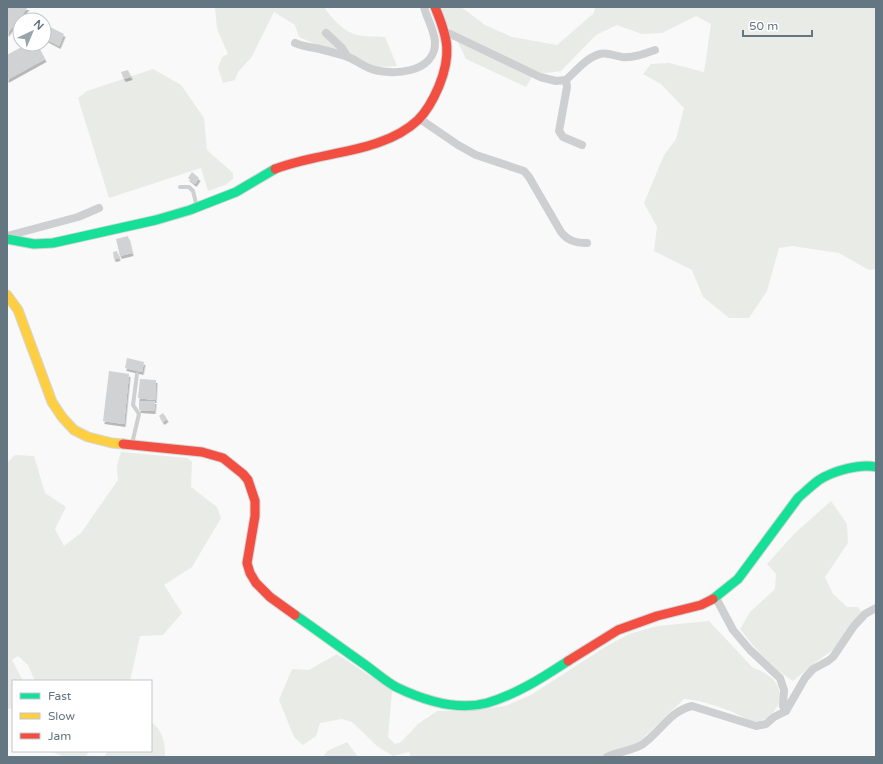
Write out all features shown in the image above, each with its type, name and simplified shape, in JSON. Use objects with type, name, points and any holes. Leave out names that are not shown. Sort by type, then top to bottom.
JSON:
[{"type":"street","points":[[295,43],[346,56],[369,68],[391,73],[411,70],[420,66],[430,57],[435,44],[433,30],[424,7]]},
{"type":"street","points":[[7,238],[27,243],[44,244],[110,231],[197,208],[245,188],[278,167],[381,141],[399,134],[412,126],[420,118],[434,96],[446,65],[448,53],[446,39],[434,7]]},
{"type":"street","points":[[444,31],[540,77],[556,81],[566,80],[584,63],[599,54],[630,57],[655,50]]},
{"type":"street","points":[[326,33],[342,48],[346,53],[346,56]]},
{"type":"street","points":[[566,80],[567,87],[559,131],[563,137],[582,145]]},
{"type":"street","points":[[420,118],[458,145],[476,155],[524,171],[561,232],[566,237],[578,243],[587,243]]},
{"type":"street","points":[[7,238],[78,217],[99,208]]},
{"type":"street","points":[[7,295],[18,310],[52,402],[62,417],[74,430],[88,437],[112,442],[202,452],[223,458],[243,474],[248,480],[255,501],[255,516],[247,563],[256,584],[270,597],[395,686],[422,698],[445,703],[486,703],[510,695],[554,672],[618,630],[657,616],[702,605],[716,598],[738,580],[782,518],[798,498],[810,487],[820,479],[837,472],[868,465],[876,467]]},
{"type":"street","points":[[716,598],[733,630],[750,650],[780,678],[784,690],[783,706],[786,711]]},
{"type":"street","points":[[607,757],[642,745],[670,718],[683,708],[692,706],[756,726],[766,724],[774,717],[786,711],[805,678],[813,669],[833,657],[854,626],[865,614],[876,608]]},
{"type":"lane","points":[[180,187],[189,187],[193,191],[197,208]]},
{"type":"lane","points":[[132,445],[139,414],[134,405],[137,374]]},
{"type":"shaded area","points":[[215,7],[324,7],[338,24],[347,31],[363,36],[385,37],[397,66],[378,67],[343,56],[299,37],[295,25],[274,12],[251,58],[238,72],[235,80],[223,83],[218,68],[222,57],[228,54],[217,29]]},
{"type":"shaded area","points":[[437,7],[461,7],[485,25],[512,37],[557,45],[594,13],[595,7],[876,7],[876,269],[869,270],[839,253],[792,246],[779,248],[767,291],[749,318],[729,318],[703,297],[692,270],[654,251],[657,227],[644,203],[664,155],[676,139],[684,108],[661,84],[643,74],[651,64],[669,63],[704,72],[711,24],[696,16],[662,33],[642,34],[617,25],[596,35],[561,71],[533,75],[526,87],[466,59],[454,34],[438,12]]},
{"type":"shaded area","points":[[153,69],[181,85],[204,118],[207,150],[233,173],[233,179],[225,185],[208,191],[201,168],[109,198],[78,98],[87,91]]},
{"type":"shaded area","points":[[121,452],[187,458],[192,462],[191,487],[217,507],[221,518],[192,567],[164,585],[182,613],[163,635],[140,636],[130,680],[35,680],[28,665],[18,656],[12,660],[22,680],[12,680],[12,710],[7,708],[7,463],[15,455],[34,456],[45,493],[66,507],[55,529],[64,546],[81,533],[118,480],[117,466]]},
{"type":"shaded area","points":[[831,501],[847,524],[848,543],[825,577],[833,594],[847,607],[858,607],[863,614],[837,647],[813,664],[793,681],[764,658],[740,629],[750,612],[775,589],[776,574],[767,564],[794,534]]},
{"type":"shaded area","points":[[709,621],[753,668],[766,674],[774,680],[780,695],[779,704],[775,710],[764,720],[752,721],[717,706],[684,699],[639,742],[603,757],[411,757],[409,752],[393,756],[377,746],[352,722],[342,719],[320,723],[316,736],[303,745],[294,737],[279,700],[292,669],[309,670],[337,654],[392,691],[388,737],[395,744],[401,742],[418,724],[437,711],[468,711],[505,706],[531,695],[605,647],[629,634],[658,626]]},
{"type":"shaded area","points":[[152,723],[161,733],[165,757],[104,757],[107,752],[152,752]]},
{"type":"shaded area","points":[[347,742],[358,757],[323,757],[327,751]]},
{"type":"shaded area","points":[[52,752],[89,752],[85,757],[66,757]]},
{"type":"building","points":[[7,7],[28,7],[24,12],[12,12],[12,28],[7,34]]},
{"type":"building","points":[[52,28],[64,34],[59,46],[52,42]]},
{"type":"building","points":[[12,52],[41,52],[45,59],[7,80],[7,55]]},
{"type":"building","points":[[128,70],[131,77],[124,79],[121,72]]},
{"type":"building","points":[[192,172],[199,178],[195,184],[188,178]]},
{"type":"building","points":[[128,236],[132,253],[120,256],[116,239]]},
{"type":"building","points":[[117,251],[119,258],[114,259],[113,252]]},
{"type":"building","points":[[127,358],[144,362],[142,372],[125,368]]},
{"type":"building","points":[[109,371],[129,374],[124,424],[103,421]]},
{"type":"building","points":[[140,379],[156,380],[155,400],[138,398]]},
{"type":"building","points":[[139,401],[155,401],[154,411],[139,410]]},
{"type":"building","points":[[163,413],[167,419],[163,422],[159,416]]},
{"type":"traffic: fast","points":[[7,239],[34,244],[53,243],[156,220],[190,210],[236,192],[275,169]]},
{"type":"traffic: fast","points":[[713,599],[738,579],[798,498],[814,484],[819,480],[839,471],[863,466],[876,467]]},
{"type":"traffic: fast","points":[[295,615],[396,687],[441,703],[464,706],[487,703],[509,695],[529,685],[568,661]]},
{"type":"traffic: slow","points":[[7,295],[18,310],[52,402],[62,417],[74,430],[88,437],[123,444]]},
{"type":"traffic: jam","points":[[275,169],[293,163],[369,146],[403,131],[418,120],[435,95],[446,65],[447,46],[443,28],[435,7]]},
{"type":"traffic: jam","points":[[123,444],[202,452],[223,458],[243,474],[248,480],[255,501],[255,516],[247,563],[250,573],[256,583],[270,597],[295,615]]},
{"type":"traffic: jam","points":[[568,661],[618,630],[657,616],[701,605],[713,599]]}]
